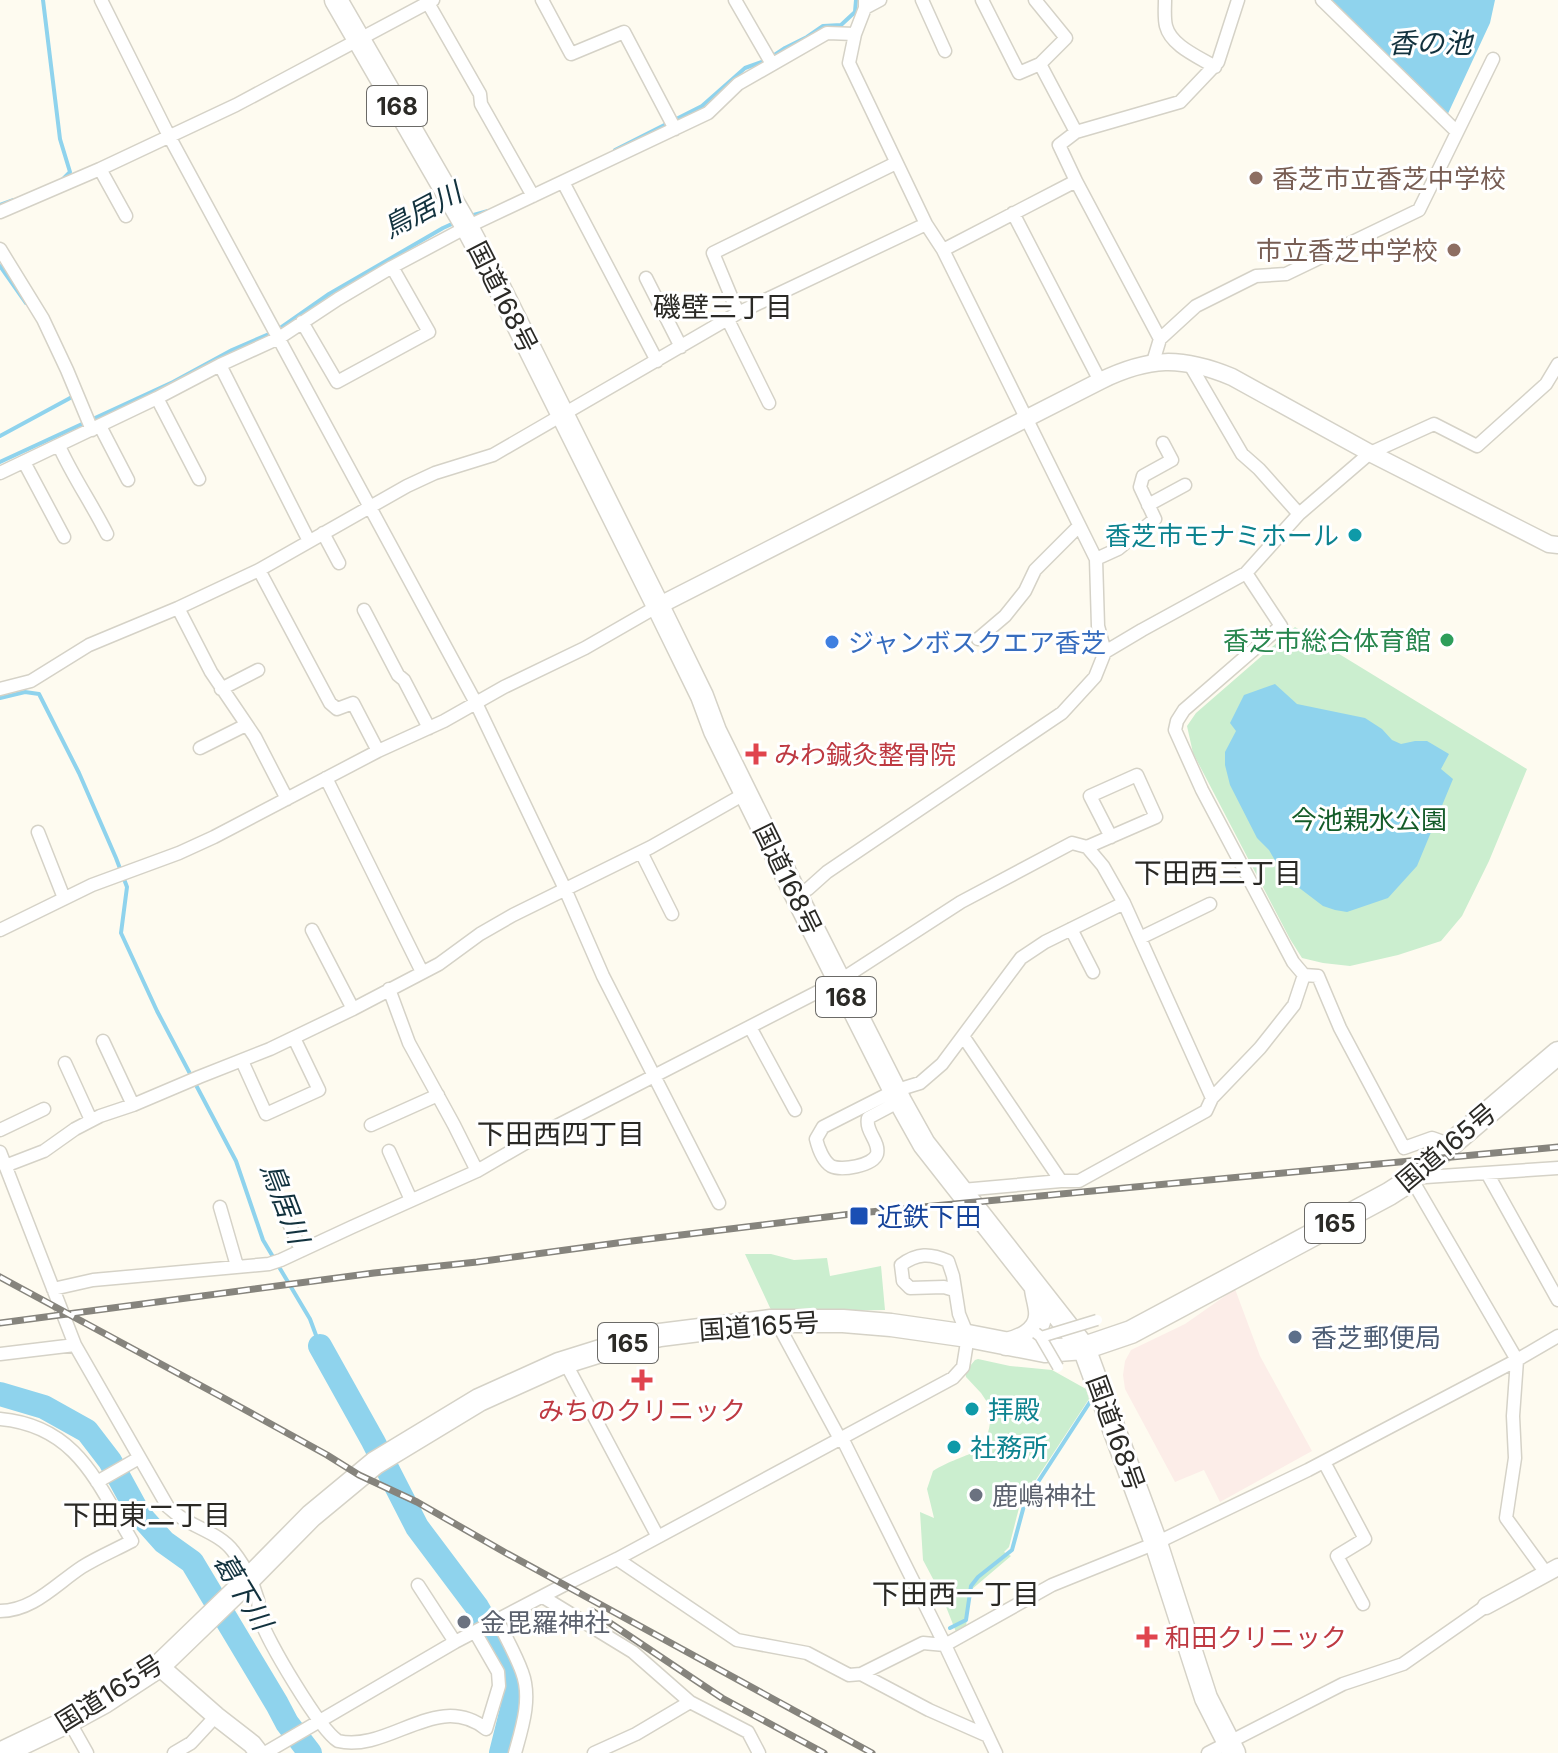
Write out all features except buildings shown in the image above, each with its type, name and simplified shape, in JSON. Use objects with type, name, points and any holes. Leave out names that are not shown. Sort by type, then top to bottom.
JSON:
[{"type":"highway","name":"国道168号","points":[[336,0],[463,219],[658,606],[746,793],[897,1096],[924,1144],[1084,1348],[1156,1543],[1223,1749]]},
{"type":"highway","name":"国道165号","points":[[2,1753],[69,1721],[159,1666],[311,1516],[375,1463],[479,1400],[565,1362],[660,1335],[776,1321],[891,1325],[1045,1351],[1084,1348],[1131,1332],[1389,1194],[1558,1053]]},
{"type":"highway","points":[[1006,1344],[1018,1342],[1036,1328],[1040,1318],[1036,1288]]},
{"type":"main road","points":[[159,1666],[216,1716],[252,1744],[269,1752]]},
{"type":"street","points":[[101,0],[169,136],[476,703],[603,976],[719,1203]]},
{"type":"street","points":[[542,0],[571,54],[624,32],[675,129]]},
{"type":"street","points":[[735,0],[772,64]]},
{"type":"street","points":[[795,893],[808,889],[827,872],[1062,713],[1095,677],[1105,652],[1098,626],[1096,559],[943,250],[926,224],[849,63],[865,4],[880,0]]},
{"type":"street","points":[[922,0],[945,51]]},
{"type":"street","points":[[982,0],[1019,73],[1040,64],[1066,38],[1035,0]]},
{"type":"street","points":[[1165,0],[1165,25],[1169,33],[1180,45],[1215,67]]},
{"type":"street","points":[[1160,339],[1059,145],[1076,132],[1180,102],[1218,62],[1238,0]]},
{"type":"street","points":[[1322,0],[1457,132]]},
{"type":"street","points":[[0,212],[236,105],[430,1],[480,94],[481,104],[533,196]]},
{"type":"street","points":[[0,473],[157,398],[302,322],[463,219],[533,196],[708,113],[738,84],[827,33],[855,34]]},
{"type":"street","points":[[1153,362],[1160,339],[1196,306],[1256,276],[1286,274],[1419,210],[1493,59]]},
{"type":"street","points":[[1040,64],[1076,132]]},
{"type":"street","points":[[769,403],[733,316],[713,253],[896,163]]},
{"type":"street","points":[[100,169],[126,216]]},
{"type":"street","points":[[943,250],[1076,181]]},
{"type":"street","points":[[563,182],[657,361]]},
{"type":"street","points":[[1013,213],[1100,381]]},
{"type":"street","points":[[0,689],[31,681],[89,645],[259,570],[422,478],[493,455],[733,316],[926,224]]},
{"type":"street","points":[[0,249],[43,319],[86,417],[128,480]]},
{"type":"street","points":[[302,322],[337,382],[429,332],[392,267]]},
{"type":"street","points":[[646,278],[681,347]]},
{"type":"street","points":[[0,930],[64,898],[195,846],[1100,381],[1125,369],[1153,362],[1189,363],[1232,377],[1370,453],[1549,544],[1558,545]]},
{"type":"street","points":[[1189,363],[1242,454],[1299,514]]},
{"type":"street","points":[[1105,652],[1246,573],[1299,514],[1370,453],[1434,424],[1477,446],[1546,384],[1558,364]]},
{"type":"street","points":[[220,365],[309,541]]},
{"type":"street","points":[[157,398],[199,479]]},
{"type":"street","points":[[1096,559],[1118,549],[1155,519],[1140,487],[1143,476],[1172,460],[1163,443]]},
{"type":"street","points":[[59,446],[107,534]]},
{"type":"street","points":[[24,462],[64,537]]},
{"type":"street","points":[[1148,505],[1185,485]]},
{"type":"street","points":[[978,639],[1005,616],[1025,591],[1035,570],[1079,526]]},
{"type":"street","points":[[323,533],[339,563]]},
{"type":"street","points":[[259,570],[330,703],[337,709],[353,703],[378,751]]},
{"type":"street","points":[[1246,573],[1281,626],[1184,710],[1175,730],[1202,790],[1293,962],[1304,975],[1318,976],[1340,1028],[1404,1148],[1432,1138],[1449,1144]]},
{"type":"street","points":[[178,608],[202,657],[262,750],[287,799]]},
{"type":"street","points":[[364,610],[429,728]]},
{"type":"street","points":[[221,689],[258,670]]},
{"type":"street","points":[[200,748],[246,725]]},
{"type":"street","points":[[1087,847],[1111,837],[1156,817],[1137,775],[1090,796],[1111,837]]},
{"type":"street","points":[[326,778],[422,972]]},
{"type":"street","points":[[5,1166],[44,1151],[91,1120],[242,1061],[353,1009],[439,964],[494,925],[641,852],[746,793]]},
{"type":"street","points":[[38,832],[64,898]]},
{"type":"street","points":[[53,1289],[93,1280],[275,1262],[477,1171],[524,1143],[839,981],[961,902],[1072,843],[1087,847],[1103,866],[1124,903],[1212,1098]]},
{"type":"street","points":[[641,852],[672,914]]},
{"type":"street","points":[[897,1096],[868,1118],[868,1129],[877,1153],[871,1162],[839,1168],[832,1167],[825,1160],[816,1139],[823,1127],[920,1083],[942,1064],[1021,958],[1045,942],[1124,903]]},
{"type":"street","points":[[1140,938],[1210,904]]},
{"type":"street","points":[[1071,929],[1093,972]]},
{"type":"street","points":[[312,930],[353,1009]]},
{"type":"street","points":[[962,1190],[1079,1181],[1206,1111],[1212,1098],[1260,1048],[1294,1005],[1304,975]]},
{"type":"street","points":[[389,989],[409,1043],[477,1171]]},
{"type":"street","points":[[750,1027],[795,1110]]},
{"type":"street","points":[[963,1036],[1061,1181]]},
{"type":"street","points":[[242,1061],[266,1114],[319,1090],[294,1038]]},
{"type":"street","points":[[103,1041],[133,1105]]},
{"type":"street","points":[[65,1063],[91,1120]]},
{"type":"street","points":[[371,1125],[438,1095]]},
{"type":"street","points":[[0,1130],[44,1109]]},
{"type":"street","points":[[389,1151],[411,1200]]},
{"type":"street","points":[[0,1152],[75,1345],[139,1458],[168,1507],[223,1540],[232,1549],[259,1601],[260,1617],[272,1645],[319,1721],[336,1740],[356,1748],[388,1744],[426,1725],[456,1717],[477,1721],[486,1729],[499,1686],[498,1672],[475,1632]]},
{"type":"street","points":[[1223,1749],[1343,1684],[1403,1664],[1486,1606],[1552,1570],[1506,1518],[1515,1458],[1513,1416],[1517,1360],[1411,1178],[1558,1168]]},
{"type":"street","points":[[1487,1173],[1558,1300]]},
{"type":"street","points":[[220,1207],[237,1266]]},
{"type":"street","points":[[286,1217],[301,1250]]},
{"type":"street","points":[[269,1752],[455,1642],[617,1559],[953,1378],[963,1367],[968,1336],[959,1314],[948,1261],[935,1255],[911,1258],[901,1265],[903,1281],[910,1288],[944,1287],[954,1290]]},
{"type":"street","points":[[1058,1367],[1038,1335],[1097,1320]]},
{"type":"street","points":[[776,1321],[841,1438],[996,1753]]},
{"type":"street","points":[[617,1559],[737,1640],[807,1653],[849,1675],[861,1674],[923,1643],[945,1645],[1052,1585],[1156,1543],[1324,1462],[1558,1336]]},
{"type":"street","points":[[0,1354],[75,1345]]},
{"type":"street","points":[[565,1362],[658,1537]]},
{"type":"street","points":[[0,1419],[40,1428],[62,1440],[79,1456],[132,1541],[83,1567],[34,1602],[21,1608],[0,1611]]},
{"type":"street","points":[[97,1482],[139,1458]]},
{"type":"street","points":[[1324,1462],[1365,1539],[1337,1556],[1363,1604]]},
{"type":"street","points":[[418,1585],[455,1642]]},
{"type":"street","points":[[543,1597],[633,1652],[690,1702],[748,1732],[759,1753]]},
{"type":"street","points":[[498,1621],[524,1675],[526,1694],[523,1722],[515,1753]]},
{"type":"street","points":[[861,1674],[929,1710],[988,1736]]},
{"type":"street","points":[[594,1753],[636,1734],[690,1702]]},
{"type":"street","points":[[174,1753],[191,1743],[216,1716]]},
{"type":"street","points":[[69,1721],[87,1753]]},
{"type":"shaded area","points":[[1235,1289],[1260,1356],[1312,1451],[1220,1502],[1204,1470],[1175,1482],[1125,1389],[1123,1375],[1131,1350],[1185,1324]]},
{"type":"green space","name":"今池親水公園","points":[[1295,627],[1527,769],[1489,861],[1462,916],[1441,941],[1350,966],[1302,958],[1193,753],[1187,726],[1196,713]]},
{"type":"green space","points":[[745,1254],[771,1254],[794,1260],[827,1258],[830,1276],[881,1266],[885,1310],[772,1312]]},
{"type":"green space","name":"鹿嶋神社","points":[[978,1359],[1052,1370],[1086,1389],[1089,1399],[1020,1504],[1009,1547],[1004,1552],[1011,1556],[971,1590],[966,1626],[956,1632],[923,1560],[920,1512],[934,1518],[927,1489],[933,1471],[975,1451],[986,1437],[991,1408],[965,1372]]},
{"type":"water","name":"香の池","points":[[1326,0],[1495,0],[1490,23],[1445,120]]},
{"type":"water","points":[[1275,684],[1297,704],[1365,718],[1401,744],[1427,741],[1449,754],[1441,769],[1453,779],[1417,866],[1388,898],[1347,912],[1323,906],[1298,887],[1257,838],[1230,785],[1225,752],[1236,731],[1230,723],[1244,695]]},
{"type":"waterway","points":[[43,0],[60,139],[70,172],[62,180]]},
{"type":"waterway","name":"鳥居川","points":[[615,150],[702,106],[745,68],[767,60],[823,26],[841,25],[855,12],[856,0]]},
{"type":"waterway","points":[[0,205],[13,200]]},
{"type":"waterway","name":"鳥居川","points":[[470,216],[488,211]]},
{"type":"waterway","name":"鳥居川","points":[[0,462],[276,331],[329,294],[454,223]]},
{"type":"waterway","points":[[0,266],[26,303]]},
{"type":"waterway","points":[[0,436],[72,397]]},
{"type":"waterway","name":"鳥居川","points":[[0,698],[25,692],[39,694],[79,773],[127,887],[121,933],[157,1011],[236,1161],[263,1240],[310,1319],[320,1346]]},
{"type":"waterway","name":"鳥居川","points":[[320,1346],[417,1527],[477,1607],[505,1656],[515,1682],[513,1705],[501,1753]]},
{"type":"waterway","name":"葛下川","points":[[0,1394],[44,1407],[87,1431],[110,1461],[139,1514],[164,1542],[192,1562],[287,1723],[310,1753]]},
{"type":"waterway","points":[[950,1628],[966,1620],[971,1586],[978,1577],[1012,1550],[1025,1502],[1090,1402]]},
{"type":"railway","points":[[0,1323],[859,1213],[1558,1147]]},
{"type":"railway","points":[[0,1277],[872,1753]]},
{"type":"railway","points":[[592,1611],[722,1698],[824,1753]]},
{"type":"place","name":"香芝市立香芝中学校","points":[[1256,178]]},
{"type":"place","name":"市立香芝中学校","points":[[1454,250]]},
{"type":"place","name":"香芝市モナミホール","points":[[1355,535]]},
{"type":"place","name":"香芝市総合体育館","points":[[1447,640]]},
{"type":"place","name":"ジャンボスクエア香芝","points":[[832,642]]},
{"type":"place","name":"みわ鍼灸整骨院","points":[[756,754]]},
{"type":"place","name":"近鉄下田","points":[[859,1216]]},
{"type":"place","name":"香芝郵便局","points":[[1295,1337]]},
{"type":"place","name":"みちのクリニック","points":[[642,1380]]},
{"type":"place","name":"拝殿","points":[[972,1409]]},
{"type":"place","name":"社務所","points":[[954,1447]]},
{"type":"place","name":"鹿嶋神社","points":[[976,1495]]},
{"type":"place","name":"金毘羅神社","points":[[464,1622]]},
{"type":"place","name":"和田クリニック","points":[[1147,1637]]},
{"type":"district","name":"磯壁三丁目","points":[[723,307]]},
{"type":"district","name":"下田西三丁目","points":[[1218,873]]},
{"type":"district","name":"下田西四丁目","points":[[561,1134]]},
{"type":"district","name":"下田東二丁目","points":[[147,1515]]},
{"type":"district","name":"下田西一丁目","points":[[956,1594]]}]
